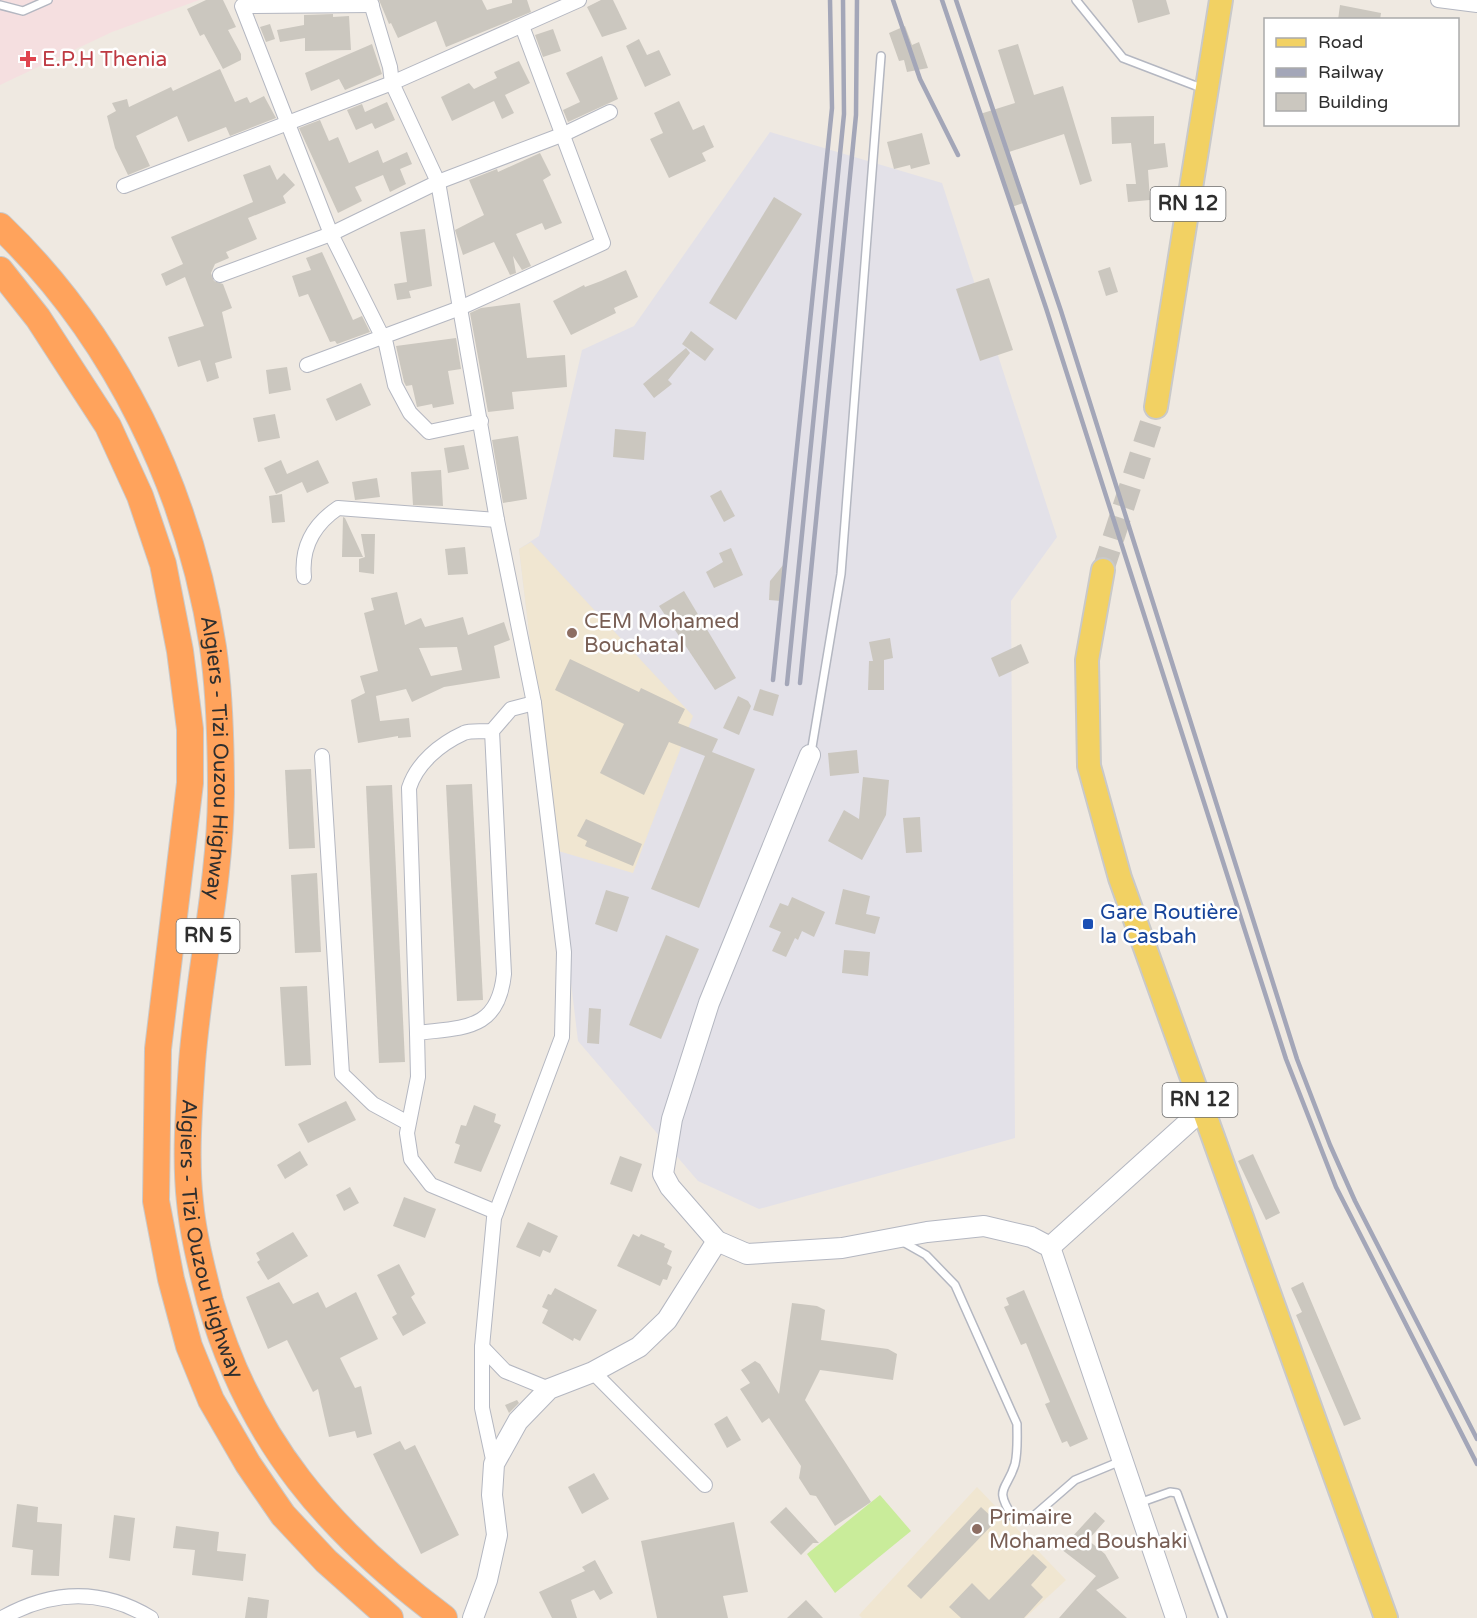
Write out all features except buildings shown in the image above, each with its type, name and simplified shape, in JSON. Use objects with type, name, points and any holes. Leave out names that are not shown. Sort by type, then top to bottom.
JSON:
[{"type":"highway","name":"Algiers - Tizi Ouzou Highway","points":[[0,226],[66,299],[139,413],[169,484],[193,558],[213,647],[221,797],[192,1059],[188,1128],[190,1203],[201,1269],[219,1332],[241,1388],[261,1425],[307,1492],[353,1542],[391,1577],[444,1618]]},
{"type":"highway","name":"Algiers - Tizi Ouzou Highway","points":[[0,270],[38,318],[108,426],[140,496],[163,564],[180,651],[190,729],[190,783],[158,1049],[156,1201],[171,1279],[189,1346],[211,1400],[248,1464],[283,1515],[326,1561],[390,1618]]},
{"type":"main road","name":"RN 12","points":[[1156,407],[1221,0]]},
{"type":"main road","name":"RN 12","points":[[1104,570],[1087,660],[1089,766],[1120,878],[1386,1618]]},
{"type":"street","points":[[124,186],[392,83],[579,0]]},
{"type":"street","points":[[1438,0],[1477,5]]},
{"type":"street","points":[[473,1618],[487,1580],[497,1535],[492,1495],[494,1464],[482,1408],[482,1347],[496,1212],[562,1037],[564,952],[534,704],[497,520],[481,421],[438,182],[392,83],[371,3],[242,6],[290,123],[331,234],[383,339],[395,385],[410,413],[429,432],[481,421]]},
{"type":"street","points":[[307,365],[383,339],[460,308],[603,243],[522,26]]},
{"type":"street","points":[[220,275],[331,234],[438,182],[564,134],[610,112]]},
{"type":"street","points":[[304,578],[302,559],[310,537],[329,514],[338,508],[497,520]]},
{"type":"street","points":[[417,1033],[476,1024],[492,1013],[502,992],[504,974],[492,731],[511,709],[534,704]]},
{"type":"street","points":[[492,731],[465,732],[428,758],[413,775],[409,788],[418,1077],[408,1123],[407,1143],[411,1159],[431,1185],[496,1212]]},
{"type":"street","points":[[810,755],[709,1003],[672,1119],[663,1174],[670,1187],[717,1240],[747,1254],[842,1248],[984,1226],[1030,1237],[1050,1247],[1176,1618]]},
{"type":"street","points":[[322,756],[342,1074],[373,1104],[408,1123]]},
{"type":"street","points":[[1050,1247],[1203,1109]]},
{"type":"street","points":[[494,1464],[518,1421],[549,1389],[593,1372],[639,1347],[667,1320],[717,1240]]},
{"type":"street","points":[[482,1347],[505,1371],[549,1389]]},
{"type":"street","points":[[593,1372],[705,1485]]},
{"type":"street","points":[[2,1618],[50,1597],[98,1596],[132,1606],[151,1618]]},
{"type":"lane","points":[[0,5],[23,11],[48,0]]},
{"type":"lane","points":[[1076,0],[1124,58],[1207,90]]},
{"type":"lane","points":[[810,755],[841,574],[881,56]]},
{"type":"lane","points":[[895,1238],[926,1255],[955,1285],[1008,1403],[1017,1425],[1018,1449],[1014,1467],[1003,1486],[1002,1502],[1013,1517],[1029,1520],[1075,1480],[1122,1461]]},
{"type":"lane","points":[[1137,1503],[1170,1492],[1177,1493],[1223,1618]]},
{"type":"shaded area","name":"E.P.H Thenia","points":[[0,0],[199,0],[112,32],[0,85]]},
{"type":"shaded area","points":[[770,132],[942,183],[1057,537],[1011,601],[1015,1138],[759,1209],[698,1181],[578,1041],[519,549],[539,536],[582,350],[634,326]]},
{"type":"shaded area","name":"CEM Mohamed Bouchatal","points":[[531,542],[693,716],[633,873],[555,850],[519,549]]},
{"type":"shaded area","name":"Primaire Mohamed Boushaki","points":[[977,1487],[1066,1580],[1025,1618],[862,1618],[859,1615]]},
{"type":"green space","points":[[880,1495],[911,1531],[835,1593],[807,1554]]},
{"type":"tunnel","points":[[1103,570],[1156,407]]},
{"type":"railway","points":[[773,680],[832,108],[830,0]]},
{"type":"railway","points":[[787,684],[844,114],[843,0]]},
{"type":"railway","points":[[800,683],[856,115],[857,0]]},
{"type":"railway","points":[[893,0],[920,79],[958,155]]},
{"type":"railway","points":[[942,0],[1046,308],[1286,1059],[1336,1187],[1477,1464]]},
{"type":"railway","points":[[956,0],[1061,311],[1297,1059],[1330,1145],[1355,1201],[1477,1439]]},
{"type":"place","name":"E.P.H Thenia","points":[[28,59]]},
{"type":"place","name":"CEM Mohamed Bouchatal","points":[[572,633]]},
{"type":"place","name":"Gare Routière la Casbah","points":[[1088,924]]},
{"type":"place","name":"Primaire Mohamed Boushaki","points":[[977,1529]]}]
